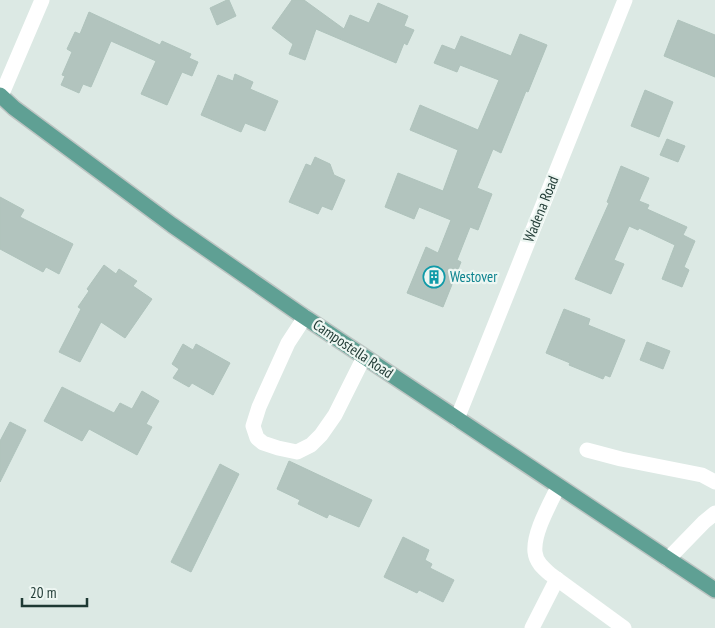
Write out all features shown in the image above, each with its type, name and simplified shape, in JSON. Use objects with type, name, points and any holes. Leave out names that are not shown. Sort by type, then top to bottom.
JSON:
[{"type":"main road","name":"Campostella Road","points":[[1,95],[14,108],[172,225],[364,357],[715,590]]},
{"type":"street","points":[[1,95],[42,0]]},
{"type":"street","name":"Wadena Road","points":[[457,419],[624,0]]},
{"type":"street","points":[[305,317],[288,343],[259,408],[253,426],[257,438],[263,443],[297,452],[311,445],[322,435],[335,415],[364,357]]},
{"type":"street","points":[[587,450],[621,459],[702,475],[715,482]]},
{"type":"street","points":[[558,487],[537,533],[535,552],[541,566],[624,628]]},
{"type":"street","points":[[668,559],[715,513]]},
{"type":"street","points":[[532,628],[557,579]]},
{"type":"building","points":[[229,0],[236,16],[217,25],[210,8]]},
{"type":"building","points":[[292,0],[304,0],[344,29],[350,15],[369,23],[378,3],[408,16],[404,26],[414,30],[407,45],[404,43],[396,63],[316,29],[305,60],[289,54],[293,44],[272,28]]},
{"type":"building","points":[[89,12],[160,45],[162,41],[191,54],[189,58],[198,62],[192,76],[182,72],[167,105],[141,94],[156,61],[111,41],[91,87],[83,84],[79,93],[61,85],[65,76],[62,75],[72,52],[67,49],[75,32],[80,34]]},
{"type":"building","points":[[678,20],[715,35],[715,77],[664,56]]},
{"type":"building","points":[[520,34],[547,45],[501,153],[493,149],[477,188],[492,194],[478,230],[470,227],[457,260],[461,262],[443,307],[407,293],[426,247],[438,253],[451,220],[419,207],[414,219],[385,207],[398,173],[443,191],[458,150],[410,130],[420,105],[478,130],[499,80],[460,65],[457,72],[434,63],[442,45],[455,50],[461,36],[511,56]]},
{"type":"building","points":[[235,74],[253,82],[250,89],[278,101],[265,131],[245,123],[241,132],[201,115],[218,75],[233,81]]},
{"type":"building","points":[[645,90],[673,102],[659,137],[631,126]]},
{"type":"building","points":[[667,139],[685,146],[678,162],[660,155]]},
{"type":"building","points":[[315,157],[330,164],[334,175],[345,180],[332,210],[322,206],[318,214],[289,202],[306,164],[311,166]]},
{"type":"building","points":[[621,166],[649,178],[639,201],[649,205],[647,209],[687,227],[683,235],[695,241],[684,267],[689,270],[682,287],[662,279],[675,245],[639,228],[638,230],[629,226],[614,260],[624,264],[611,294],[575,279],[609,203],[607,202]]},
{"type":"building","points":[[0,197],[24,210],[20,217],[73,244],[59,274],[46,267],[43,272],[0,249]]},
{"type":"building","points":[[104,265],[116,274],[119,269],[137,281],[133,286],[152,299],[125,338],[101,322],[80,362],[59,352],[81,309],[78,307],[89,291],[87,289]]},
{"type":"building","points":[[564,309],[590,319],[588,325],[625,340],[610,377],[605,375],[603,379],[546,353]]},
{"type":"building","points":[[647,342],[670,351],[663,369],[640,360]]},
{"type":"building","points":[[183,344],[193,350],[196,344],[230,363],[213,395],[192,383],[189,387],[173,378],[179,369],[172,364]]},
{"type":"building","points":[[62,387],[114,413],[120,403],[132,409],[142,391],[159,401],[146,424],[152,427],[137,455],[89,429],[82,441],[44,421]]},
{"type":"building","points":[[10,422],[26,430],[0,482],[0,441]]},
{"type":"building","points":[[289,461],[372,500],[359,527],[329,514],[327,518],[298,504],[300,500],[277,489]]},
{"type":"building","points":[[220,464],[239,474],[191,572],[171,562]]},
{"type":"building","points":[[403,537],[429,550],[425,560],[432,564],[430,568],[454,580],[443,602],[419,590],[417,593],[384,577]]},
{"type":"place","name":"Westover","points":[[434,277]]}]
